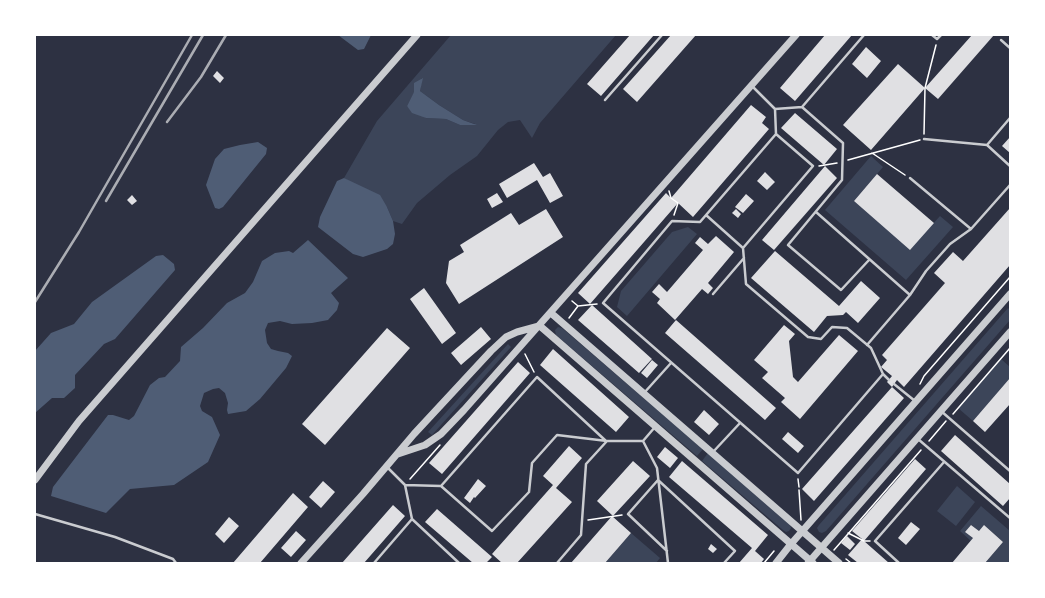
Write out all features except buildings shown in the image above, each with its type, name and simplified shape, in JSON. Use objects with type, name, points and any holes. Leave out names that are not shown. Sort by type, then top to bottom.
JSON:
[{"type":"street","points":[[35,480],[79,420],[417,35]]},
{"type":"street","points":[[398,454],[424,445],[441,434],[540,326],[796,35]]},
{"type":"street","points":[[776,563],[1010,294]]},
{"type":"street","points":[[551,313],[839,563]]},
{"type":"street","points":[[540,326],[810,562],[917,438],[1009,336]]},
{"type":"street","points":[[301,563],[457,387],[506,337],[517,332],[540,326]]},
{"type":"lane","points":[[605,100],[662,35]]},
{"type":"lane","points":[[802,107],[864,35]]},
{"type":"lane","points":[[932,35],[937,39],[941,35]]},
{"type":"lane","points":[[1001,40],[1010,48]]},
{"type":"lane","points":[[751,86],[775,109],[776,134],[700,222],[672,221],[602,303],[798,473],[883,374]]},
{"type":"lane","points":[[775,109],[802,107],[843,142],[842,180],[788,245],[841,290],[869,260]]},
{"type":"lane","points":[[987,145],[1010,118]]},
{"type":"lane","points":[[743,248],[812,166],[776,134]]},
{"type":"lane","points":[[924,139],[987,145],[1010,166]]},
{"type":"lane","points":[[910,178],[971,229]]},
{"type":"lane","points":[[867,345],[910,295],[926,271],[950,244],[971,229],[1010,185]]},
{"type":"lane","points":[[816,212],[910,295]]},
{"type":"lane","points":[[706,215],[743,248],[746,284],[808,338],[821,339],[832,327],[847,328],[871,348],[883,374],[889,380]]},
{"type":"lane","points":[[713,294],[744,258]]},
{"type":"lane","points":[[644,394],[671,363]]},
{"type":"lane","points":[[441,486],[537,377],[606,441]]},
{"type":"lane","points":[[894,384],[916,402]]},
{"type":"lane","points":[[941,411],[1010,471]]},
{"type":"lane","points":[[712,453],[740,423]]},
{"type":"lane","points":[[405,485],[441,486],[492,531],[529,492],[532,462],[557,435],[606,441],[643,441],[656,426]]},
{"type":"lane","points":[[917,438],[1010,518]]},
{"type":"lane","points":[[557,563],[581,535],[586,464],[606,441]]},
{"type":"lane","points":[[643,441],[657,468],[668,563]]},
{"type":"lane","points":[[899,563],[875,541],[944,462]]},
{"type":"lane","points":[[387,467],[405,485],[412,520],[459,563]]},
{"type":"lane","points":[[658,480],[628,514],[667,551]]},
{"type":"lane","points":[[658,480],[735,551],[724,563]]},
{"type":"lane","points":[[35,514],[115,537],[173,559],[176,563]]},
{"type":"lane","points":[[374,563],[412,520]]},
{"type":"path","points":[[812,166],[825,166],[924,139],[925,88],[937,39]]},
{"type":"path","points":[[871,153],[910,178]]},
{"type":"path","points":[[666,183],[671,198],[678,203],[672,221]]},
{"type":"path","points":[[568,318],[578,306],[602,303]]},
{"type":"path","points":[[524,351],[537,377]]},
{"type":"path","points":[[1006,352],[1010,356]]},
{"type":"path","points":[[799,483],[801,520]]},
{"type":"path","points":[[582,520],[628,514]]},
{"type":"path","points":[[848,533],[864,541],[875,541]]},
{"type":"path","points":[[764,563],[776,549]]},
{"type":"shaded area","points":[[338,35],[371,35],[364,49],[358,50]]},
{"type":"shaded area","points":[[451,35],[616,35],[540,123],[532,138],[520,120],[508,122],[498,130],[477,156],[450,175],[417,203],[402,224],[393,221],[387,207],[344,178],[377,121]],"holes":[[[422,78],[420,91],[463,120],[475,124],[460,125],[446,119],[426,118],[407,106]]]},
{"type":"shaded area","points":[[423,78],[420,91],[463,120],[477,125],[460,125],[446,119],[426,118],[412,113],[407,106],[414,92],[414,83]]},
{"type":"shaded area","points":[[258,142],[267,148],[266,154],[223,207],[219,209],[215,208],[206,185],[215,159],[224,149]]},
{"type":"shaded area","points":[[871,156],[883,167],[854,201],[910,249],[940,216],[953,227],[906,280],[825,210]]},
{"type":"shaded area","points":[[344,178],[380,195],[393,221],[395,234],[393,244],[387,249],[363,257],[353,254],[318,227],[320,217],[337,181]]},
{"type":"shaded area","points":[[688,227],[697,234],[627,316],[617,307],[621,291],[672,232]]},
{"type":"shaded area","points":[[308,240],[348,278],[331,293],[339,303],[337,310],[328,320],[312,323],[292,324],[280,321],[268,323],[265,330],[267,343],[271,349],[288,353],[292,356],[286,368],[260,399],[246,411],[228,414],[228,403],[225,393],[219,388],[204,393],[200,406],[202,411],[212,417],[220,435],[208,462],[174,485],[130,489],[106,513],[51,496],[53,487],[108,415],[129,420],[134,416],[150,385],[159,378],[165,377],[180,361],[181,347],[203,328],[227,303],[245,293],[253,282],[262,261],[275,253],[289,251],[293,253]]},
{"type":"shaded area","points":[[163,255],[174,264],[175,270],[115,339],[104,344],[75,375],[75,388],[64,398],[52,398],[35,413],[35,351],[51,333],[74,324],[92,302],[156,256]]},
{"type":"shaded area","points":[[1008,308],[1010,310],[1010,320],[826,531],[822,533],[819,532],[817,528],[819,525]]},
{"type":"shaded area","points":[[558,327],[562,328],[703,449],[697,456],[556,335],[555,330]]},
{"type":"shaded area","points":[[508,344],[511,347],[432,435],[428,432]]},
{"type":"shaded area","points":[[1001,359],[1010,367],[1010,378],[973,421],[958,408]]},
{"type":"shaded area","points":[[708,453],[790,524],[791,528],[789,531],[786,532],[783,530],[702,461]]},
{"type":"shaded area","points":[[957,486],[975,502],[956,526],[937,511]]},
{"type":"shaded area","points":[[981,506],[1010,531],[1010,563],[985,563],[1003,542],[985,526],[979,531],[971,525],[965,532],[973,538],[971,541],[960,531]]},
{"type":"shaded area","points":[[631,533],[660,558],[656,563],[605,563]]},
{"type":"railway","points":[[35,302],[79,232],[192,35]]},
{"type":"railway","points":[[106,201],[203,35]]},
{"type":"railway","points":[[167,122],[201,77],[226,35]]}]
